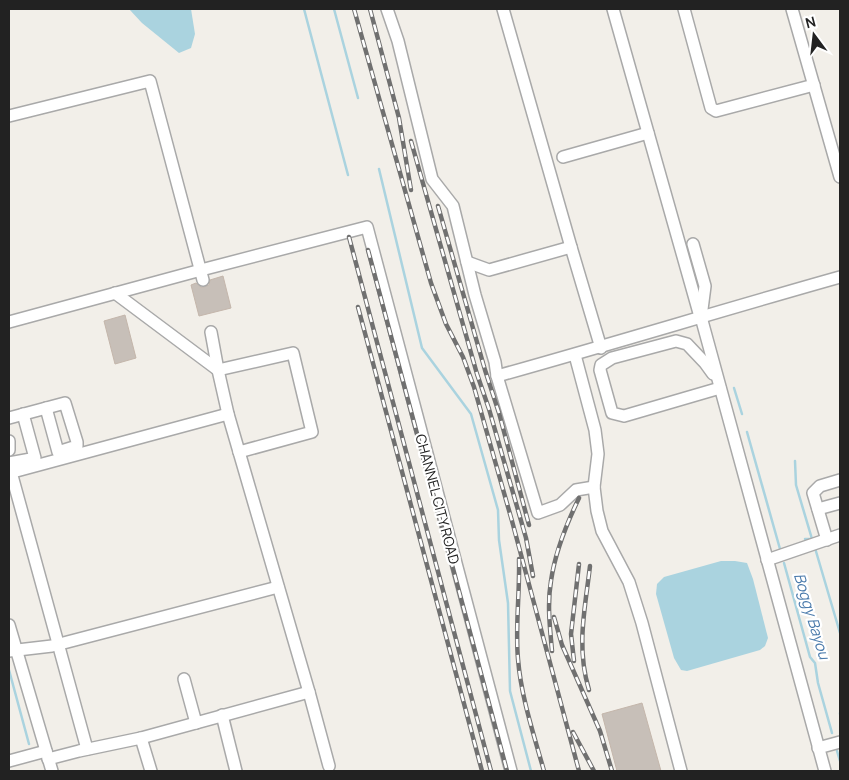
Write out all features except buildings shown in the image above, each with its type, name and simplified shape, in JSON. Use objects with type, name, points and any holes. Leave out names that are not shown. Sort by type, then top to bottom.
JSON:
[{"type":"lane","points":[[387,9],[398,41],[432,180],[453,206],[495,362],[497,376],[538,513],[560,505],[576,490],[594,488]]},
{"type":"lane","points":[[503,9],[555,159],[571,247],[595,349],[603,364]]},
{"type":"lane","points":[[613,9],[700,317],[718,388]]},
{"type":"lane","points":[[684,9],[711,108],[716,111],[814,84]]},
{"type":"lane","points":[[792,9],[840,177]]},
{"type":"lane","points":[[9,116],[150,81],[202,275],[115,293],[9,322]]},
{"type":"lane","points":[[555,159],[648,133]]},
{"type":"lane","name":"CHANNEL CITY ROAD","points":[[202,275],[367,227],[511,771]]},
{"type":"lane","points":[[693,244],[705,286],[700,317]]},
{"type":"lane","points":[[467,262],[489,270],[571,247]]},
{"type":"lane","points":[[497,376],[840,277]]},
{"type":"lane","points":[[115,293],[218,370],[293,353],[312,432],[239,452]]},
{"type":"lane","points":[[211,332],[228,414],[329,766]]},
{"type":"lane","points":[[718,388],[624,416],[618,415],[612,413],[600,365],[612,358],[676,341],[687,344],[705,362],[714,375],[718,388],[767,560],[825,771]]},
{"type":"lane","points":[[575,355],[595,430],[598,454],[594,488],[602,531],[629,582],[642,623],[681,771]]},
{"type":"lane","points":[[9,418],[63,403],[67,404],[78,442],[75,448],[35,458],[10,469]]},
{"type":"lane","points":[[46,408],[58,452]]},
{"type":"lane","points":[[23,414],[35,458]]},
{"type":"lane","points":[[10,469],[228,414]]},
{"type":"lane","points":[[9,441],[9,450]]},
{"type":"lane","points":[[10,469],[60,644],[87,749]]},
{"type":"lane","points":[[827,540],[814,493],[820,486],[840,480]]},
{"type":"lane","points":[[818,509],[840,503]]},
{"type":"lane","points":[[767,560],[840,535]]},
{"type":"lane","points":[[12,650],[41,649],[278,587]]},
{"type":"lane","points":[[9,625],[12,650],[52,771]]},
{"type":"lane","points":[[184,679],[196,722]]},
{"type":"lane","points":[[9,748],[10,761],[87,749],[141,738],[309,692]]},
{"type":"lane","points":[[222,715],[236,771]]},
{"type":"lane","points":[[141,738],[151,771]]},
{"type":"lane","points":[[818,748],[840,742]]},
{"type":"water","points":[[129,9],[191,9],[195,34],[191,48],[179,53],[142,23]]},
{"type":"water","points":[[721,561],[747,563],[768,638],[765,646],[760,650],[687,671],[681,670],[674,658],[656,594],[657,584],[664,577]]},
{"type":"waterway","points":[[304,9],[348,175]]},
{"type":"waterway","points":[[334,9],[358,98]]},
{"type":"waterway","points":[[379,169],[422,348],[471,414],[498,510],[499,540],[508,603],[510,691],[531,771]]},
{"type":"waterway","name":"Boggy Bayou","points":[[734,388],[742,414]]},
{"type":"waterway","name":"Boggy Bayou","points":[[747,432],[780,549]]},
{"type":"waterway","points":[[795,461],[796,485],[812,539],[805,539]]},
{"type":"waterway","points":[[815,548],[840,633]]},
{"type":"waterway","name":"Boggy Bayou","points":[[784,563],[810,657],[815,663],[818,683],[832,733]]},
{"type":"waterway","points":[[9,670],[29,744]]},
{"type":"waterway","name":"Boggy Bayou","points":[[837,751],[840,761]]},
{"type":"railway","points":[[354,9],[431,283],[446,324],[463,357],[474,387],[579,771]]},
{"type":"railway","points":[[370,9],[399,118],[411,190]]},
{"type":"railway","points":[[411,141],[526,538],[533,576]]},
{"type":"railway","points":[[438,206],[499,413],[529,525]]},
{"type":"railway","points":[[349,237],[491,771]]},
{"type":"railway","points":[[368,250],[507,771]]},
{"type":"railway","points":[[358,307],[482,771]]},
{"type":"railway","points":[[552,651],[549,607],[553,570],[562,539],[579,498]]},
{"type":"railway","points":[[519,559],[518,659],[528,716],[544,771]]},
{"type":"railway","points":[[574,661],[571,634],[579,564]]},
{"type":"railway","points":[[589,690],[585,674],[582,643],[590,566]]},
{"type":"railway","points":[[554,617],[562,645],[600,731],[612,771]]},
{"type":"railway","points":[[573,732],[594,771]]}]
